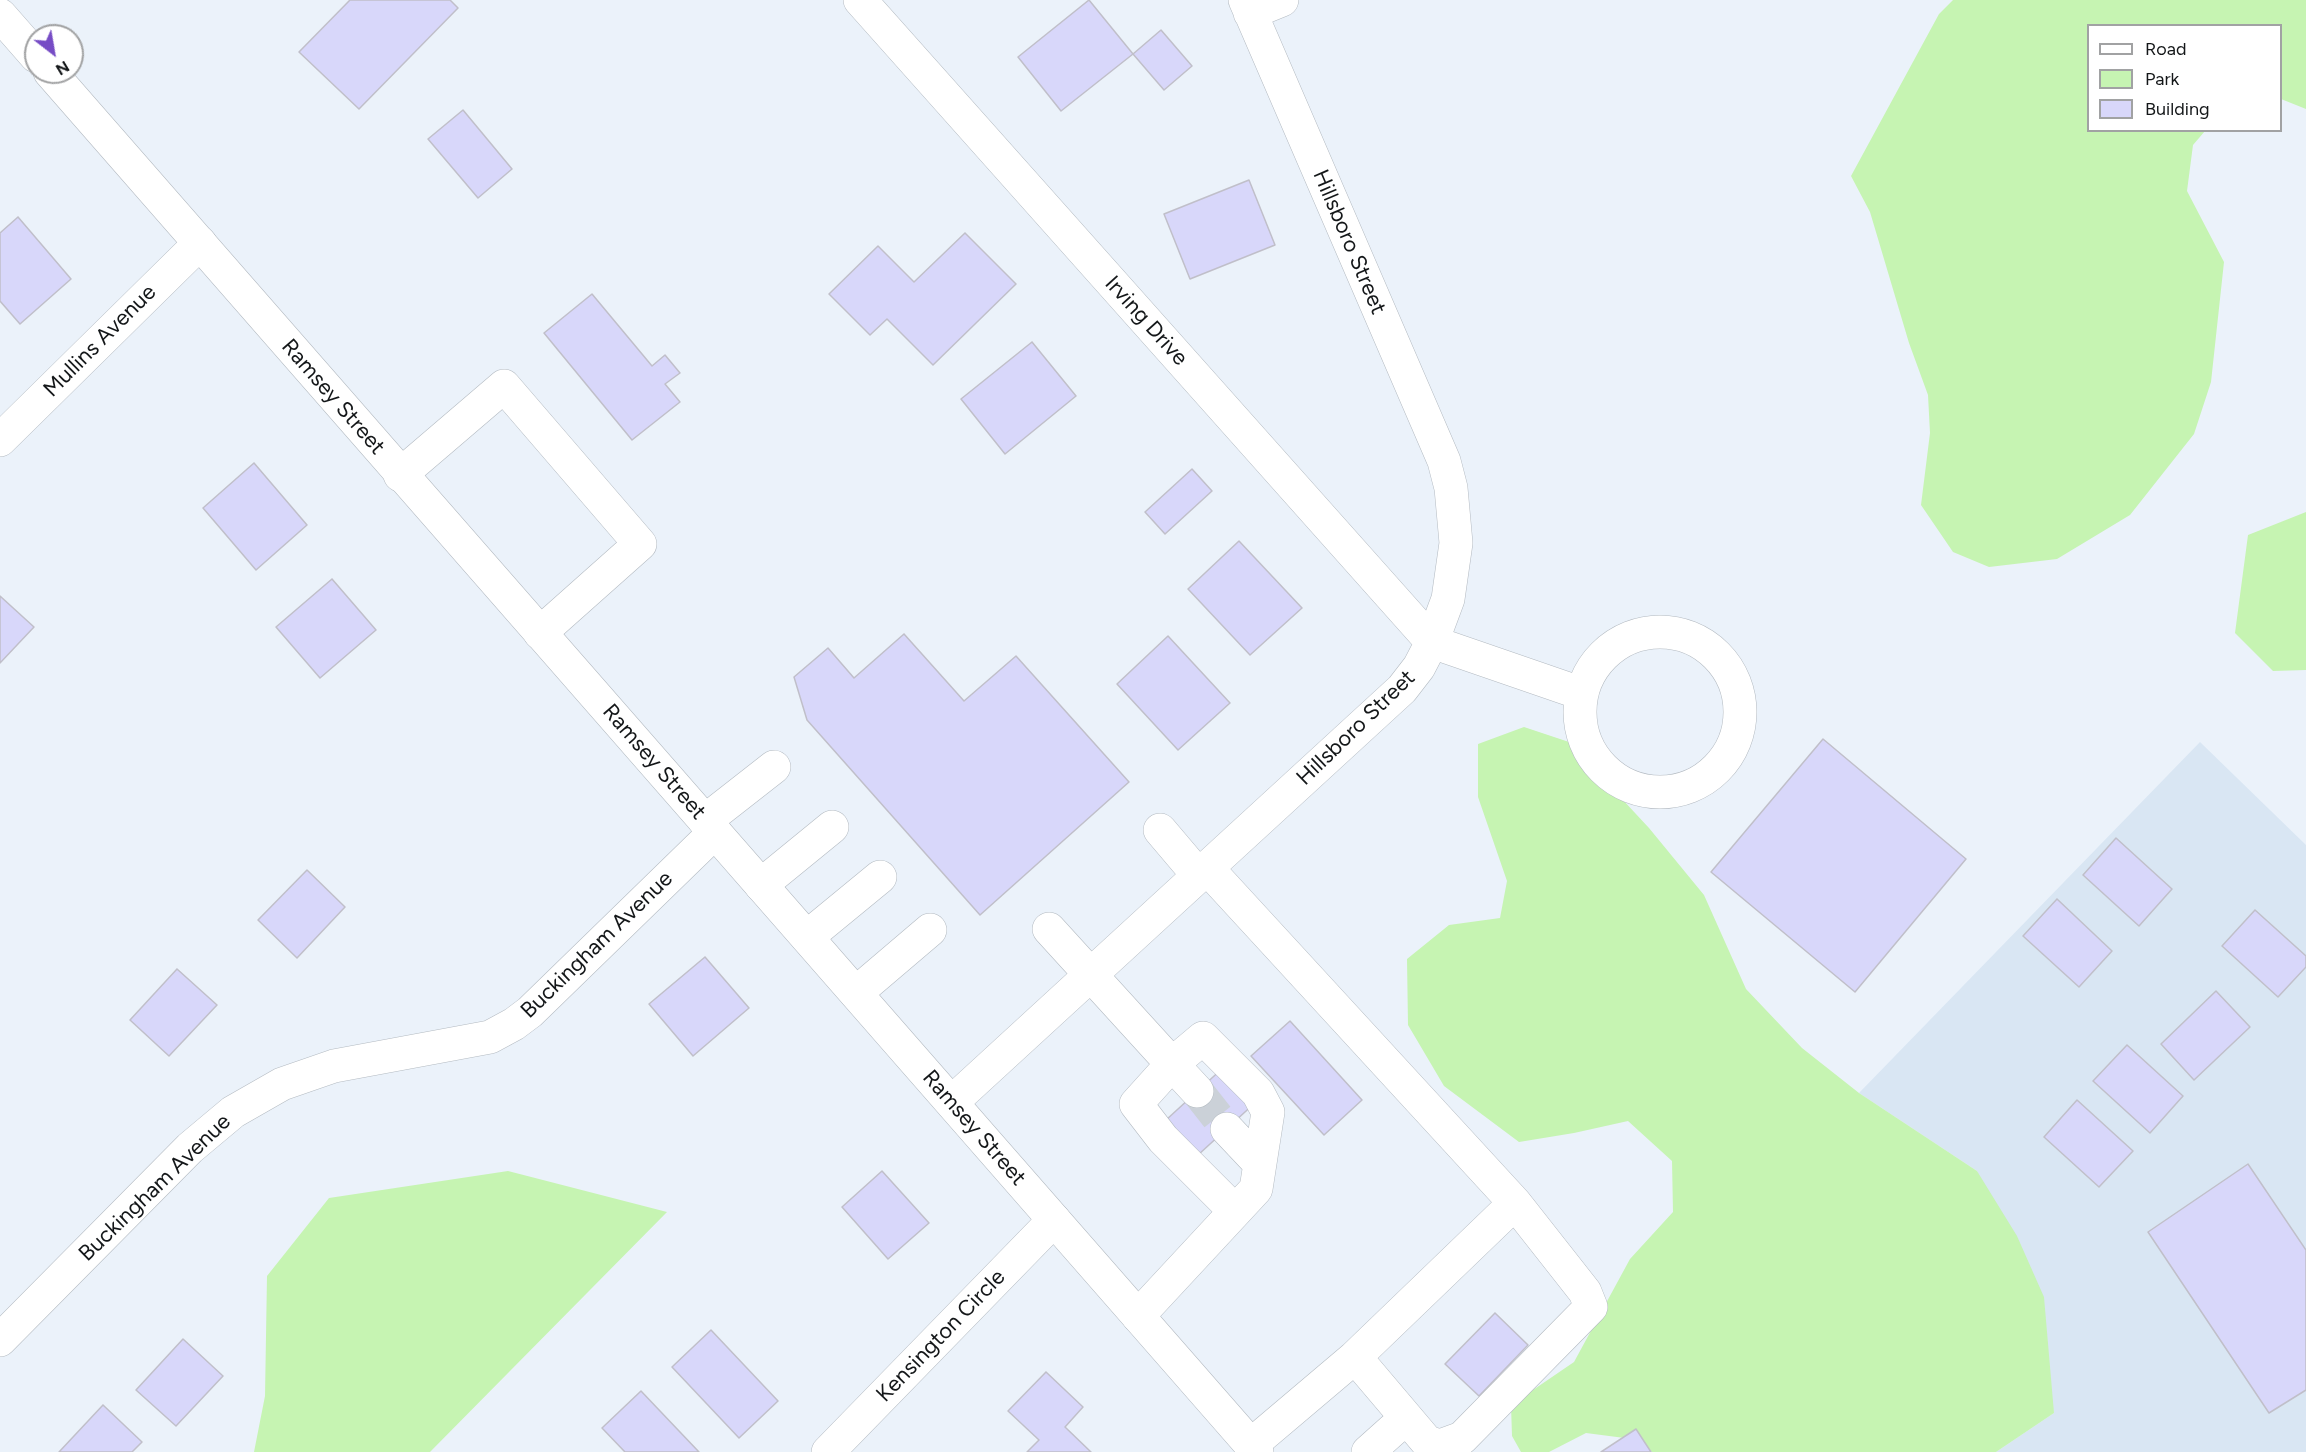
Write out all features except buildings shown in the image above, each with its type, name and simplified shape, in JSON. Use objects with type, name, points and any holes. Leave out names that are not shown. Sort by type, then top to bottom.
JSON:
[{"type":"street","name":"Irving Drive","points":[[860,0],[1432,642]]},
{"type":"street","points":[[1248,7],[1282,0]]},
{"type":"street","name":"Hillsboro Street","points":[[952,1102],[1402,689],[1419,667],[1432,642],[1448,599],[1456,543],[1451,488],[1444,461],[1248,7]]},
{"type":"street","points":[[0,15],[24,42]]},
{"type":"street","name":"Ramsey Street","points":[[61,84],[400,475],[1254,1449]]},
{"type":"street","name":"Mullins Avenue","points":[[0,440],[200,243]]},
{"type":"street","points":[[400,475],[504,386],[640,544],[540,633]]},
{"type":"street","points":[[1656,631],[1682,634],[1706,645],[1724,663],[1737,686],[1741,711],[1737,737],[1725,760],[1705,779],[1680,790],[1653,793],[1627,786],[1604,770],[1588,749],[1580,723],[1580,693],[1591,670],[1608,650],[1630,637],[1656,631]]},
{"type":"street","points":[[1432,642],[1580,693]]},
{"type":"street","name":"Buckingham Avenue","points":[[0,1340],[190,1148],[233,1112],[282,1084],[334,1066],[490,1037],[514,1024],[530,1012],[710,826],[774,767]]},
{"type":"street","points":[[761,885],[832,827]]},
{"type":"street","points":[[1160,830],[1203,872],[1515,1203],[1584,1292],[1592,1307],[1462,1438],[1440,1446],[1427,1442],[1355,1357]]},
{"type":"street","points":[[807,937],[880,877]]},
{"type":"street","points":[[1049,929],[1197,1091]]},
{"type":"street","points":[[856,993],[930,930]]},
{"type":"street","points":[[1138,1316],[1256,1189],[1268,1112],[1258,1093],[1203,1038],[1172,1064],[1136,1104],[1163,1139],[1235,1211]]},
{"type":"street","points":[[1227,1129],[1260,1164]]},
{"type":"street","points":[[1254,1449],[1355,1357],[1515,1203]]},
{"type":"street","name":"Kensington Circle","points":[[828,1452],[1054,1220]]},
{"type":"street","points":[[1368,1452],[1406,1418]]},
{"type":"shaded area","points":[[2200,742],[2306,845],[2306,1452],[1996,1452],[2054,1413],[1977,1171],[1859,1093]]},
{"type":"green space","points":[[1953,0],[2306,0],[2306,109],[2282,99],[2282,24],[2087,24],[2087,132],[2204,132],[2193,145],[2187,191],[2224,262],[2211,382],[2194,434],[2130,515],[2057,559],[1989,567],[1953,552],[1921,505],[1930,433],[1928,395],[1909,343],[1870,212],[1851,176],[1939,14]]},
{"type":"green space","points":[[2306,512],[2306,670],[2273,671],[2235,633],[2248,535]]},
{"type":"green space","points":[[1524,727],[1569,742],[1649,828],[1704,895],[1746,989],[1802,1048],[1859,1093],[1977,1171],[2017,1236],[2044,1297],[2054,1413],[1996,1452],[1652,1452],[1640,1440],[1586,1433],[1549,1452],[1521,1452],[1512,1436],[1511,1405],[1574,1362],[1630,1259],[1673,1212],[1672,1161],[1628,1121],[1519,1142],[1444,1086],[1408,1025],[1407,959],[1449,925],[1500,918],[1507,881],[1478,797],[1478,744]]},
{"type":"green space","points":[[508,1171],[667,1212],[430,1452],[254,1452],[265,1396],[267,1276],[329,1198]]},
{"type":"tunnel","points":[[1197,1091],[1227,1129]]}]
